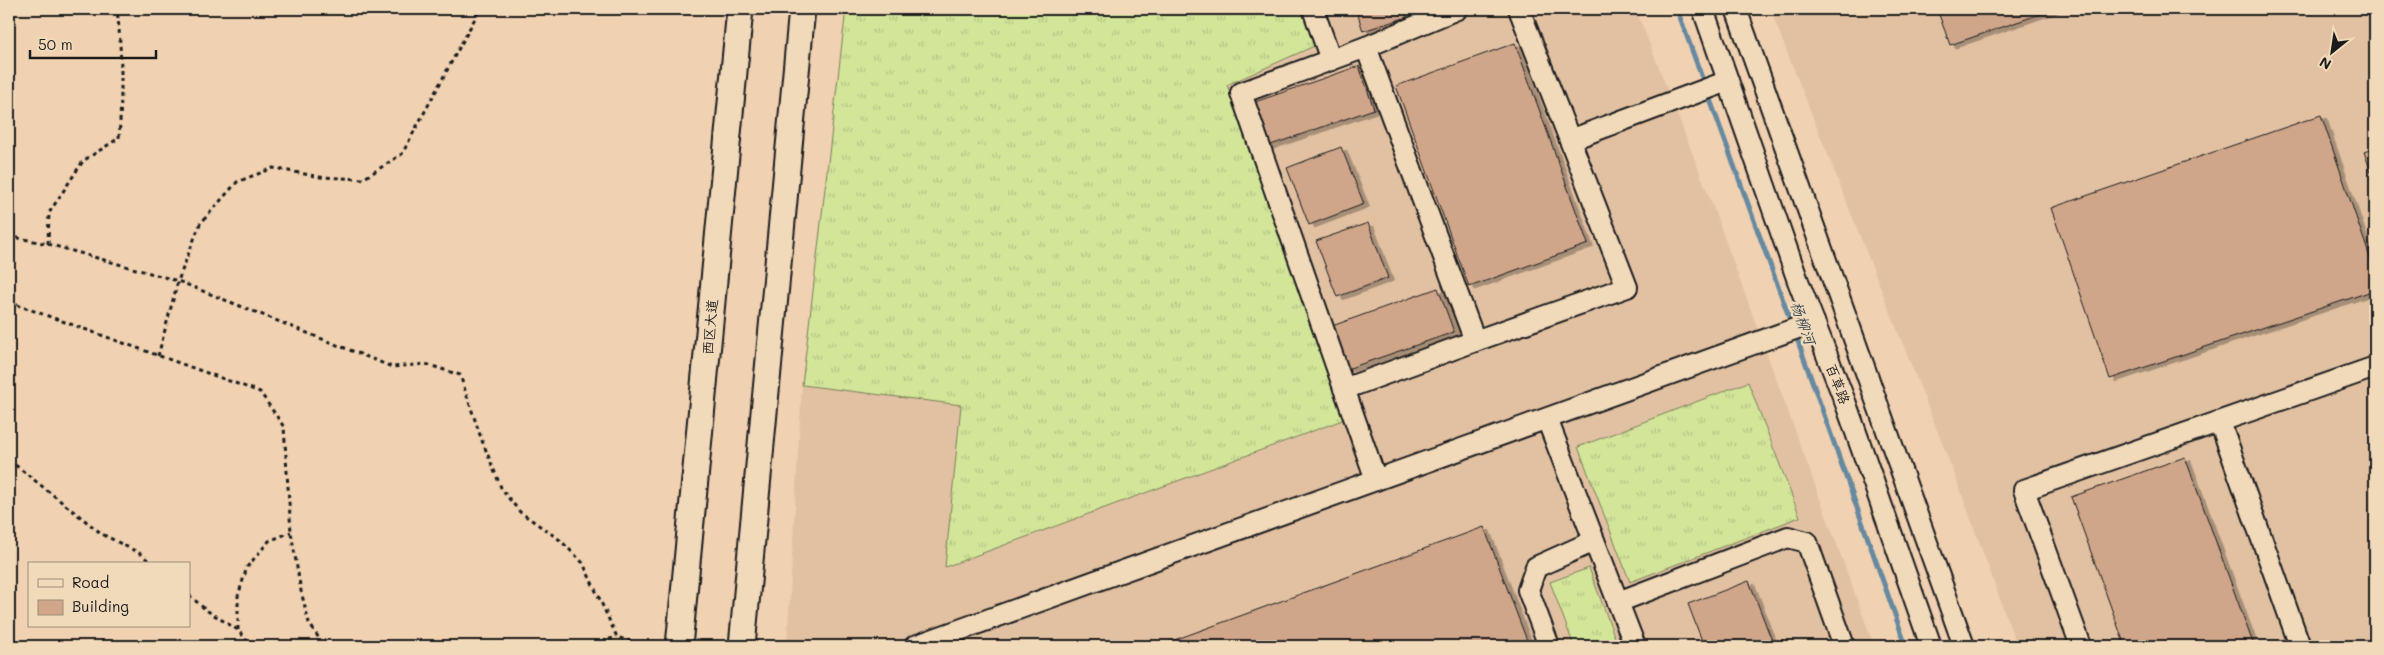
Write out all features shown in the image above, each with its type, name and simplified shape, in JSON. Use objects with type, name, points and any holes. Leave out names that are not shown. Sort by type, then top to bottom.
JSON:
[{"type":"main road","name":"西区大道","points":[[679,646],[740,9]]},
{"type":"main road","points":[[742,646],[802,9]]},
{"type":"street","points":[[1313,9],[1331,60]]},
{"type":"street","points":[[1376,480],[1241,93],[1366,47],[1457,9]]},
{"type":"street","points":[[1344,389],[1475,340],[1627,287],[1519,9]]},
{"type":"street","name":"百草路","points":[[1703,9],[1714,86],[1801,327],[1849,413],[1931,646]]},
{"type":"street","points":[[1736,9],[1964,646]]},
{"type":"street","points":[[1366,47],[1475,340]]},
{"type":"street","points":[[1570,140],[1714,86]]},
{"type":"street","points":[[915,646],[1801,327]]},
{"type":"street","points":[[2081,646],[2024,490],[2375,368]]},
{"type":"street","points":[[1547,419],[1635,646]]},
{"type":"street","points":[[2220,422],[2300,646]]},
{"type":"street","points":[[1618,602],[1788,537],[1806,542],[1844,646]]},
{"type":"street","points":[[1549,646],[1528,590],[1536,567],[1594,541]]},
{"type":"path","points":[[48,244],[50,213],[83,161],[119,138],[122,97],[121,44],[117,9]]},
{"type":"path","points":[[158,356],[178,281],[200,224],[237,182],[273,168],[320,177],[363,179],[402,154],[480,9]]},
{"type":"path","points":[[9,236],[48,244],[178,281],[392,367],[426,364],[460,375],[480,438],[502,490],[520,512],[560,540],[583,563],[617,637]]},
{"type":"path","points":[[9,302],[260,392],[284,427],[291,532],[309,623],[324,646]]},
{"type":"path","points":[[9,460],[102,534],[141,554],[150,562]]},
{"type":"path","points":[[238,630],[238,596],[247,567],[269,541],[291,532]]},
{"type":"path","points":[[190,597],[206,610],[238,630],[251,646]]},
{"type":"path","points":[[586,646],[617,637],[645,646]]},
{"type":"shaded area","points":[[846,9],[1636,9],[1709,196],[1874,646],[787,646],[802,385]]},
{"type":"shaded area","points":[[1770,9],[2375,9],[2375,646],[2017,646],[1956,478]]},
{"type":"green space","points":[[846,9],[1308,9],[1321,43],[1227,85],[1348,418],[945,567],[961,405],[802,385]]},
{"type":"green space","points":[[1748,382],[1800,517],[1630,582],[1578,447]]},
{"type":"green space","points":[[1589,568],[1618,646],[1574,646],[1550,582]]},
{"type":"building","points":[[1356,9],[1404,9],[1407,17],[1363,31]]},
{"type":"building","points":[[1937,9],[2055,9],[1950,45]]},
{"type":"building","points":[[1515,43],[1588,244],[1469,287],[1396,86]]},
{"type":"building","points":[[1359,66],[1374,109],[1268,146],[1252,103]]},
{"type":"building","points":[[2321,115],[2375,272],[2375,290],[2110,379],[2051,208]]},
{"type":"building","points":[[1341,147],[1364,204],[1309,225],[1287,168]]},
{"type":"building","points":[[2375,148],[2375,183],[2364,152]]},
{"type":"building","points":[[1368,223],[1388,278],[1337,297],[1316,241]]},
{"type":"building","points":[[1438,288],[1454,332],[1347,369],[1332,326]]},
{"type":"building","points":[[2185,457],[2254,646],[2125,646],[2071,497]]},
{"type":"building","points":[[1484,527],[1529,646],[1158,646]]},
{"type":"building","points":[[1749,581],[1774,646],[1704,646],[1688,604]]},
{"type":"waterway","name":"杨柳河","points":[[1677,9],[1705,86]]},
{"type":"waterway","name":"杨柳河","points":[[1708,94],[1792,325]]},
{"type":"waterway","name":"杨柳河","points":[[1795,333],[1906,646]]}]
